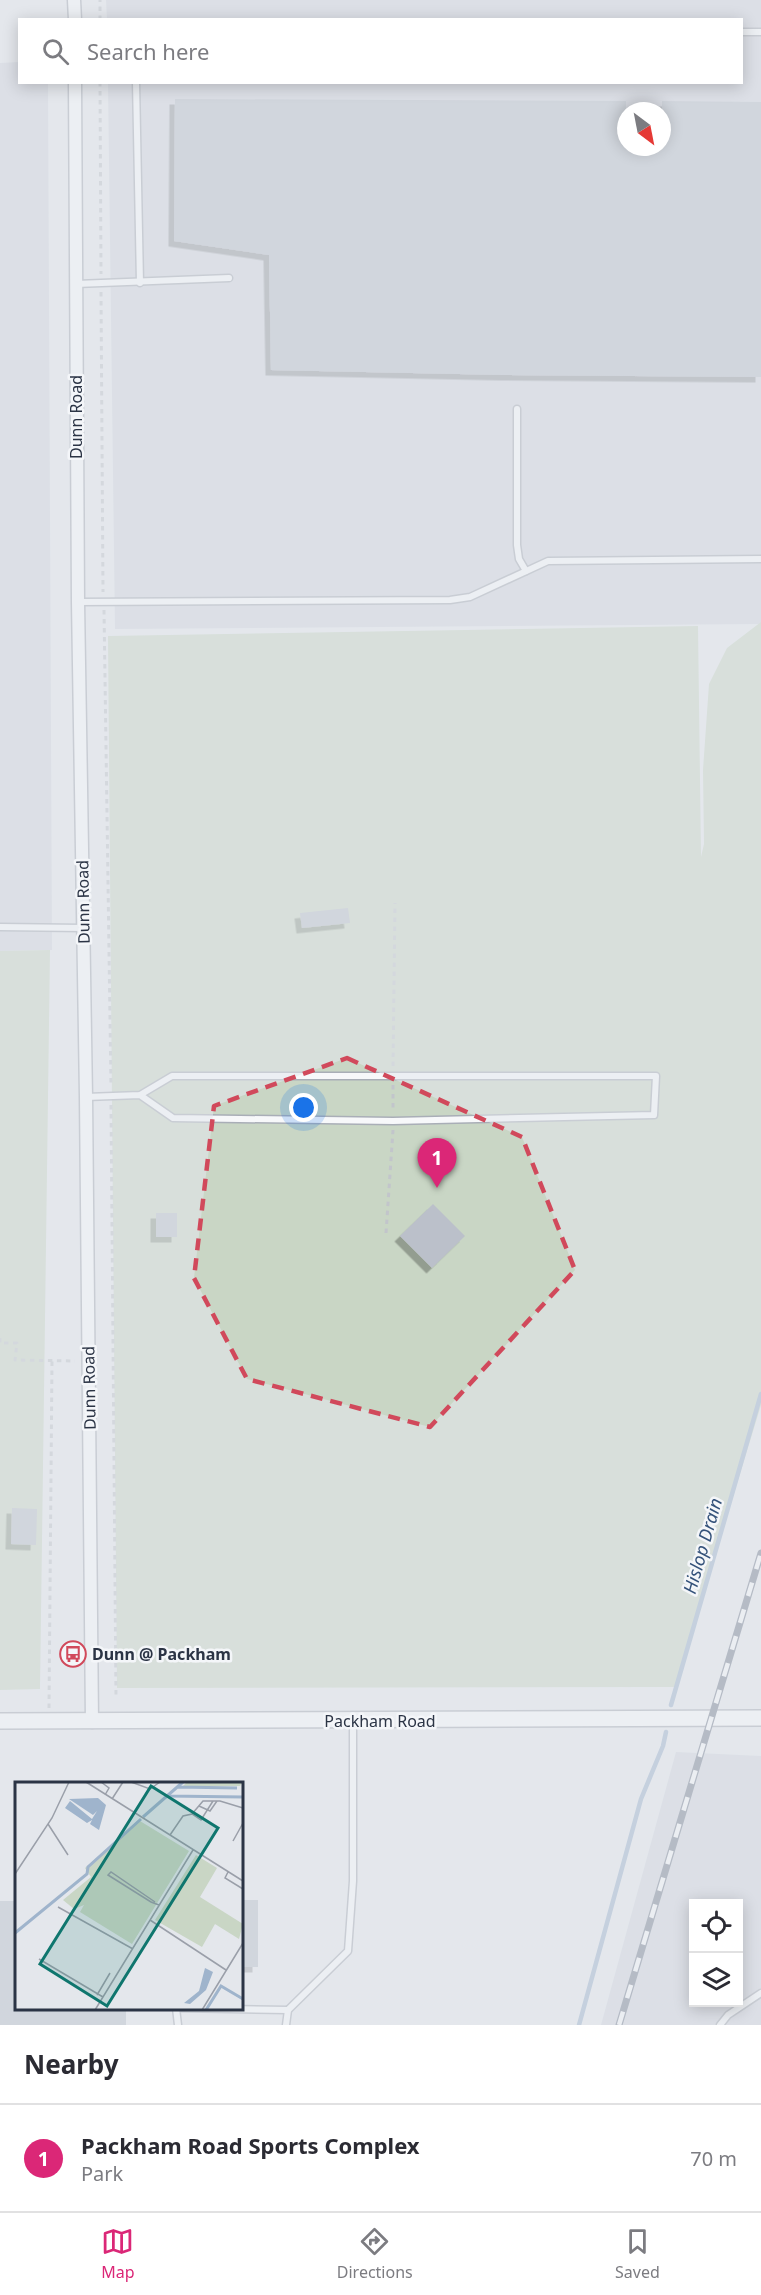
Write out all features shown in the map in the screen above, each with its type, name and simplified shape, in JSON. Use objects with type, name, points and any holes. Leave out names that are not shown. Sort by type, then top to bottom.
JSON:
[{"type":"street","points":[[74,0],[75,18]]},
{"type":"street","name":"Dunn Road","points":[[75,84],[78,602],[86,1097],[92,1722]]},
{"type":"street","name":"Packham Road","points":[[0,1721],[761,1718]]},
{"type":"lane","points":[[743,32],[761,32]]},
{"type":"lane","points":[[136,84],[140,283]]},
{"type":"lane","points":[[75,284],[229,279]]},
{"type":"lane","points":[[517,409],[517,545],[519,559],[526,571]]},
{"type":"lane","points":[[78,602],[450,600],[470,597],[548,561],[761,559]]},
{"type":"lane","points":[[0,927],[83,928]]},
{"type":"lane","points":[[86,1097],[140,1095],[172,1076],[656,1076],[654,1114],[393,1121],[173,1118],[140,1095]]},
{"type":"lane","points":[[286,2025],[288,2010],[348,1951],[353,1881],[353,1721]]},
{"type":"lane","points":[[720,2025],[728,2015],[761,1993]]},
{"type":"lane","points":[[243,2009],[288,2010]]},
{"type":"lane","points":[[177,2010],[178,2025]]},
{"type":"path","points":[[100,0],[100,18]]},
{"type":"path","points":[[100,84],[104,597]]},
{"type":"path","points":[[104,606],[116,1698]]},
{"type":"path","points":[[0,1338],[0,1343],[17,1343],[15,1360],[89,1361]]},
{"type":"path","points":[[48,1722],[52,1361]]},
{"type":"highlighted area","points":[[347,1058],[522,1137],[575,1270],[430,1427],[247,1379],[194,1278],[214,1106]]},
{"type":"shaded area","points":[[106,0],[761,0],[761,624],[115,629],[108,84],[743,84],[743,18],[107,18]]},
{"type":"shaded area","points":[[18,62],[18,84],[48,84],[52,950],[0,951],[0,63]]},
{"type":"shaded area","points":[[676,1752],[761,1756],[761,2025],[601,2025]]},
{"type":"green space","points":[[761,622],[761,1405],[675,1687],[117,1688],[108,636],[698,626],[701,857],[704,844],[703,770],[709,684],[727,648]]},
{"type":"green space","points":[[50,950],[40,1689],[0,1690],[0,951]]},
{"type":"building","points":[[175,99],[626,101],[617,102],[617,156],[671,156],[671,102],[662,101],[761,102],[761,377],[271,370],[269,255],[174,241]]},
{"type":"building","points":[[348,908],[350,923],[302,928],[300,913]]},
{"type":"building","points":[[433,1204],[465,1236],[432,1268],[400,1236]]},
{"type":"building","points":[[156,1213],[177,1213],[177,1237],[156,1237]]},
{"type":"building","points":[[12,1508],[37,1509],[36,1545],[11,1544]]},
{"type":"building","points":[[243,1900],[258,1900],[258,1967],[243,1967]]},
{"type":"building","points":[[0,1901],[15,1901],[15,2010],[126,2010],[126,2025],[0,2025]]},
{"type":"waterway","name":"Hislop Drain","points":[[671,1705],[761,1394]]},
{"type":"waterway","name":"Hislop Drain","points":[[579,2025],[641,1799],[663,1746],[666,1732]]},
{"type":"railway","points":[[619,2025],[761,1553]]},
{"type":"place","name":"Packham Road Sports Complex","points":[[437,1188]]},
{"type":"place","name":"Dunn @ Packham","points":[[73,1654]]}]
